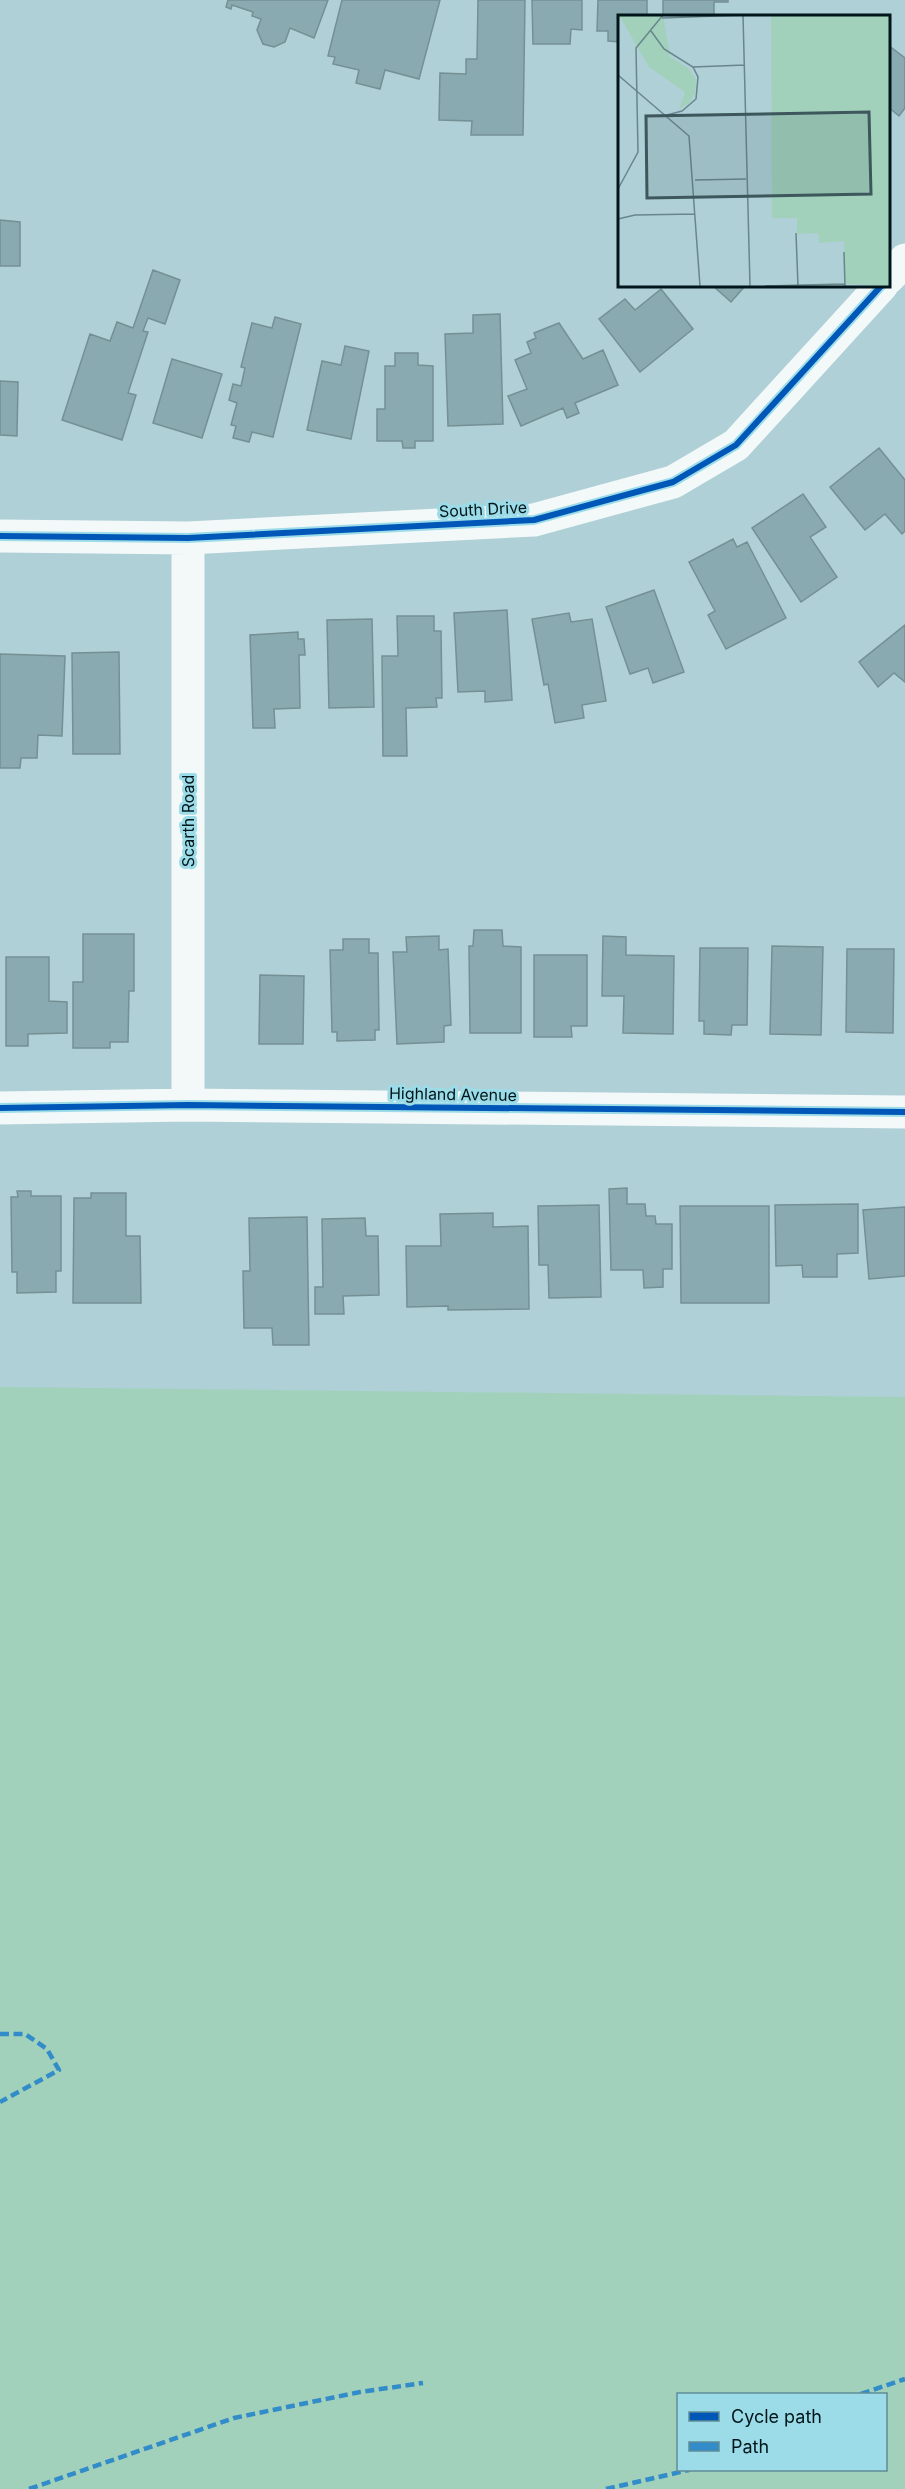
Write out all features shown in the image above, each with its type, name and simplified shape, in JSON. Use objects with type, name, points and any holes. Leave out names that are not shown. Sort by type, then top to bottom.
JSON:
[{"type":"street","points":[[890,276],[905,260]]},
{"type":"street","name":"South Drive","points":[[0,536],[188,538],[534,520],[673,482],[736,445],[881,286]]},
{"type":"street","name":"Scarth Road","points":[[188,538],[188,1105]]},
{"type":"street","name":"Highland Avenue","points":[[0,1108],[188,1105],[905,1112]]},
{"type":"green space","points":[[0,1387],[905,1397],[905,2489],[0,2489]]},
{"type":"building","points":[[228,0],[328,0],[314,38],[290,28],[285,42],[274,47],[263,44],[257,30],[261,19],[252,16],[253,12],[232,5],[231,9],[226,7]]},
{"type":"building","points":[[342,0],[440,0],[419,79],[385,70],[380,89],[356,83],[359,70],[333,64],[335,57],[328,56]]},
{"type":"building","points":[[478,0],[525,0],[523,135],[471,135],[472,121],[439,120],[440,73],[466,74],[466,59],[477,59]]},
{"type":"building","points":[[532,0],[582,0],[582,30],[571,29],[570,44],[533,44]]},
{"type":"building","points":[[598,0],[647,0],[647,15],[618,15],[618,42],[608,41],[608,31],[597,31]]},
{"type":"building","points":[[663,0],[728,0],[728,2],[714,2],[714,15],[663,15]]},
{"type":"building","points":[[890,47],[905,58],[905,108],[899,116],[890,109]]},
{"type":"building","points":[[0,220],[20,222],[20,266],[0,266]]},
{"type":"building","points":[[153,270],[180,280],[165,324],[148,318],[143,331],[148,332],[128,393],[136,395],[122,440],[62,420],[90,334],[110,341],[117,322],[133,328]]},
{"type":"building","points":[[713,286],[745,286],[731,302]]},
{"type":"building","points":[[661,289],[693,329],[640,372],[599,319],[625,299],[635,310]]},
{"type":"building","points":[[500,314],[503,424],[448,426],[445,334],[473,333],[473,315]]},
{"type":"building","points":[[275,317],[301,324],[273,437],[252,432],[249,442],[233,438],[236,426],[231,425],[237,403],[229,400],[233,384],[241,386],[245,368],[241,367],[252,323],[272,328]]},
{"type":"building","points":[[559,323],[583,359],[603,350],[618,385],[575,403],[579,413],[567,418],[563,408],[521,426],[508,396],[527,389],[515,360],[531,353],[527,342],[536,338],[534,333]]},
{"type":"building","points":[[345,346],[369,351],[351,439],[307,430],[322,361],[341,365]]},
{"type":"building","points":[[395,353],[418,353],[418,365],[433,366],[433,441],[415,441],[415,448],[403,448],[402,441],[377,441],[377,409],[385,409],[385,366],[395,366]]},
{"type":"building","points":[[172,359],[222,374],[202,438],[153,423]]},
{"type":"building","points":[[0,381],[18,382],[17,436],[0,435]]},
{"type":"building","points":[[879,448],[905,480],[905,531],[902,534],[885,514],[865,530],[830,487]]},
{"type":"building","points":[[803,494],[826,527],[810,537],[837,577],[801,602],[752,528]]},
{"type":"building","points":[[733,539],[737,547],[747,542],[786,618],[726,649],[708,615],[715,611],[689,562]]},
{"type":"building","points":[[654,590],[684,672],[653,683],[648,668],[630,674],[606,607]]},
{"type":"building","points":[[507,610],[512,700],[485,702],[485,691],[458,692],[454,613]]},
{"type":"building","points":[[569,613],[571,622],[592,619],[606,701],[582,705],[584,718],[555,723],[548,684],[544,685],[532,619]]},
{"type":"building","points":[[397,616],[434,616],[434,631],[441,631],[442,698],[436,698],[437,707],[406,708],[407,756],[383,756],[382,656],[398,656]]},
{"type":"building","points":[[372,619],[374,707],[329,708],[327,620]]},
{"type":"building","points":[[905,625],[905,682],[894,673],[878,687],[859,662]]},
{"type":"building","points":[[298,632],[298,639],[304,639],[305,655],[299,655],[300,708],[274,709],[275,728],[253,728],[250,635]]},
{"type":"building","points":[[119,652],[120,754],[73,754],[72,653]]},
{"type":"building","points":[[0,654],[65,656],[62,736],[38,735],[37,758],[21,758],[20,768],[0,768]]},
{"type":"building","points":[[474,930],[502,930],[503,946],[521,947],[521,1033],[470,1033],[469,946],[473,946]]},
{"type":"building","points":[[83,934],[134,934],[134,991],[129,991],[128,1042],[110,1042],[110,1048],[73,1048],[73,982],[83,982]]},
{"type":"building","points":[[439,936],[439,950],[448,949],[451,1025],[444,1026],[444,1042],[397,1044],[393,952],[407,952],[406,937]]},
{"type":"building","points":[[603,936],[626,937],[626,955],[674,956],[673,1034],[623,1033],[624,996],[602,996]]},
{"type":"building","points":[[343,939],[369,939],[369,953],[378,953],[379,1030],[375,1030],[375,1040],[337,1041],[337,1032],[332,1032],[330,950],[343,950]]},
{"type":"building","points":[[772,946],[823,947],[821,1035],[770,1034]]},
{"type":"building","points":[[700,948],[748,948],[747,1025],[732,1025],[731,1035],[704,1034],[704,1021],[699,1021]]},
{"type":"building","points":[[847,949],[894,949],[893,1033],[846,1032]]},
{"type":"building","points":[[534,955],[587,955],[587,1026],[571,1026],[572,1037],[534,1037]]},
{"type":"building","points":[[6,957],[49,957],[49,1001],[67,1002],[67,1033],[28,1034],[28,1046],[6,1046]]},
{"type":"building","points":[[260,975],[304,976],[303,1044],[259,1044]]},
{"type":"building","points":[[627,1188],[627,1204],[645,1204],[646,1216],[655,1216],[656,1224],[672,1224],[672,1269],[663,1269],[663,1287],[644,1288],[643,1270],[611,1270],[609,1189]]},
{"type":"building","points":[[17,1191],[31,1191],[31,1196],[61,1196],[61,1271],[56,1271],[56,1292],[17,1293],[17,1272],[12,1272],[11,1197],[18,1197]]},
{"type":"building","points":[[91,1193],[126,1193],[126,1236],[140,1236],[141,1303],[73,1303],[74,1198],[91,1198]]},
{"type":"building","points":[[858,1204],[858,1253],[837,1254],[837,1277],[803,1277],[802,1265],[776,1266],[775,1205]]},
{"type":"building","points":[[599,1205],[601,1297],[549,1298],[548,1265],[539,1265],[538,1206]]},
{"type":"building","points":[[680,1206],[769,1206],[769,1303],[681,1303]]},
{"type":"building","points":[[905,1207],[905,1276],[869,1279],[863,1210]]},
{"type":"building","points":[[493,1213],[493,1227],[528,1226],[529,1309],[448,1310],[448,1306],[407,1307],[406,1246],[441,1246],[440,1214]]},
{"type":"building","points":[[307,1217],[309,1345],[273,1345],[272,1328],[244,1328],[243,1271],[250,1271],[249,1218]]},
{"type":"building","points":[[365,1218],[366,1236],[378,1236],[379,1295],[343,1296],[344,1314],[315,1314],[315,1287],[323,1287],[322,1219]]},
{"type":"marked path","points":[[0,2034],[25,2034],[47,2049],[59,2070],[0,2102]]},
{"type":"marked path","points":[[864,2393],[905,2379]]},
{"type":"marked path","points":[[29,2489],[234,2418],[360,2392],[423,2383]]},
{"type":"marked path","points":[[606,2489],[685,2471]]},
{"type":"cycle path","points":[[0,536],[188,538],[534,520],[673,482],[736,445],[881,286]]},
{"type":"cycle path","points":[[0,1108],[188,1105],[905,1112]]}]
